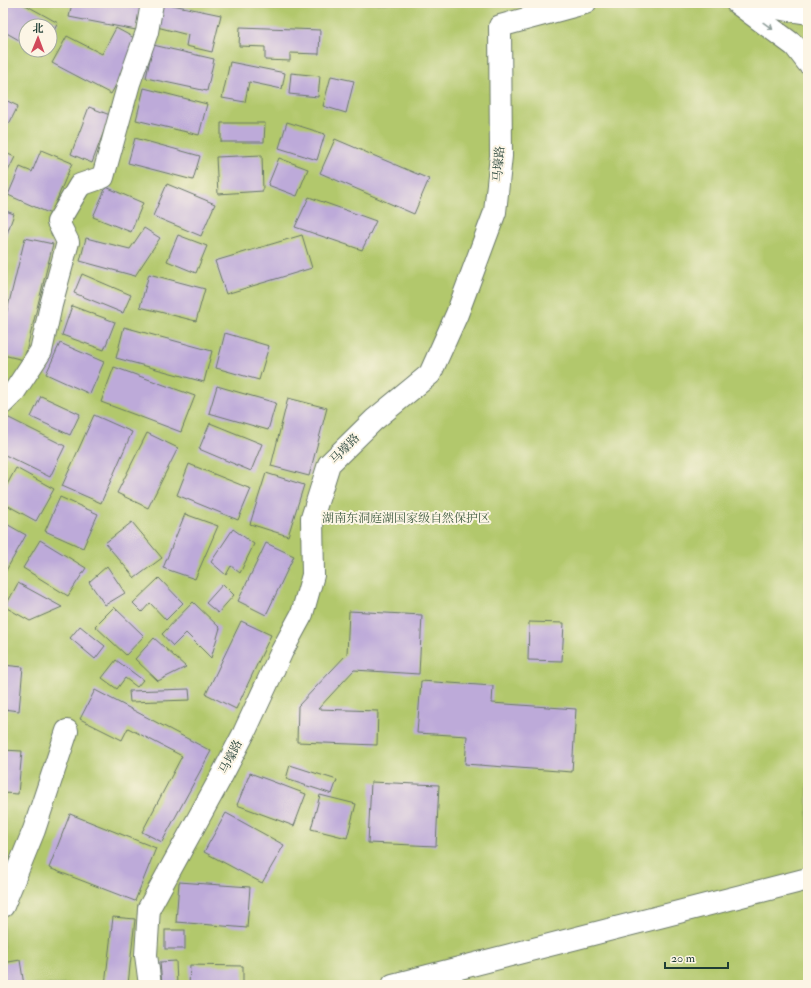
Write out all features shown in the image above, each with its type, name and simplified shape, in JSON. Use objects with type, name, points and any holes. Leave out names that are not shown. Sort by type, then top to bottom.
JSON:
[{"type":"street","points":[[3,403],[14,392],[41,351],[51,305],[68,242],[58,222],[80,185],[103,177],[129,83],[147,32],[152,3]]},
{"type":"street","name":"马壕路","points":[[150,985],[146,955],[149,908],[227,766],[282,651],[302,614],[314,575],[312,518],[329,464],[374,420],[430,374],[456,314],[495,212],[501,156],[500,26],[584,3]]},
{"type":"street","points":[[737,3],[795,46],[808,63]]},
{"type":"street","points":[[743,3],[808,13]]},
{"type":"street","points":[[3,906],[34,830],[67,731]]},
{"type":"street","points":[[393,985],[808,879]]},
{"type":"green space","name":"湖南东洞庭湖国家级自然保护区","points":[[3,3],[808,3],[808,985],[3,985]]},
{"type":"building","points":[[3,3],[22,3],[49,18],[18,18],[18,39],[3,31]]},
{"type":"building","points":[[72,3],[142,3],[136,30],[69,17]]},
{"type":"building","points":[[163,3],[221,15],[212,52],[186,46],[188,35],[157,27]]},
{"type":"building","points":[[240,27],[320,30],[319,54],[290,53],[290,61],[265,60],[265,47],[239,46]]},
{"type":"building","points":[[116,28],[140,41],[111,94],[52,63],[55,58],[58,58],[58,52],[67,36],[102,54]]},
{"type":"building","points":[[153,45],[214,59],[207,91],[146,78]]},
{"type":"building","points":[[230,62],[285,73],[282,89],[249,82],[245,102],[222,98]]},
{"type":"building","points":[[291,73],[320,76],[318,97],[289,94]]},
{"type":"building","points":[[331,76],[354,81],[346,113],[323,106]]},
{"type":"building","points":[[144,88],[207,104],[199,135],[136,120]]},
{"type":"building","points":[[3,99],[18,106],[9,124],[3,121]]},
{"type":"building","points":[[89,107],[110,115],[92,163],[71,154]]},
{"type":"building","points":[[287,122],[325,134],[317,160],[279,148]]},
{"type":"building","points":[[221,123],[265,123],[264,142],[221,142]]},
{"type":"building","points":[[135,138],[200,156],[193,180],[128,163]]},
{"type":"building","points":[[335,139],[429,179],[414,214],[320,173]]},
{"type":"building","points":[[41,150],[72,163],[51,214],[8,195],[20,167],[32,172]]},
{"type":"building","points":[[3,152],[15,157],[3,181]]},
{"type":"building","points":[[262,155],[263,191],[218,194],[216,157]]},
{"type":"building","points":[[279,158],[308,169],[297,196],[268,185]]},
{"type":"building","points":[[167,184],[215,204],[201,236],[153,216]]},
{"type":"building","points":[[106,187],[143,203],[131,232],[93,217]]},
{"type":"building","points":[[309,197],[376,221],[362,250],[295,227]]},
{"type":"building","points":[[3,210],[14,214],[3,245]]},
{"type":"building","points":[[144,228],[160,238],[135,276],[80,261],[86,238],[130,249]]},
{"type":"building","points":[[178,235],[207,246],[196,273],[167,261]]},
{"type":"building","points":[[302,235],[312,268],[226,294],[215,261]]},
{"type":"building","points":[[25,238],[53,244],[24,360],[3,355],[3,327]]},
{"type":"building","points":[[82,274],[131,295],[123,313],[74,293]]},
{"type":"building","points":[[149,274],[205,289],[196,321],[140,307]]},
{"type":"building","points":[[72,306],[115,322],[104,350],[62,335]]},
{"type":"building","points":[[124,327],[212,351],[204,382],[116,358]]},
{"type":"building","points":[[225,333],[269,346],[259,380],[216,368]]},
{"type":"building","points":[[60,343],[104,362],[90,394],[46,374]]},
{"type":"building","points":[[114,367],[195,396],[181,432],[101,402]]},
{"type":"building","points":[[217,386],[276,403],[268,430],[209,413]]},
{"type":"building","points":[[41,396],[80,414],[70,435],[31,417]]},
{"type":"building","points":[[288,398],[327,408],[309,476],[271,466]]},
{"type":"building","points":[[94,415],[132,432],[101,503],[62,486]]},
{"type":"building","points":[[7,417],[65,446],[50,477],[3,454],[3,425]]},
{"type":"building","points":[[210,423],[262,444],[251,471],[199,449]]},
{"type":"building","points":[[147,433],[178,448],[148,508],[117,493]]},
{"type":"building","points":[[189,464],[251,489],[238,520],[177,495]]},
{"type":"building","points":[[16,468],[54,489],[36,521],[3,503],[3,492]]},
{"type":"building","points":[[266,473],[304,485],[288,536],[250,524]]},
{"type":"building","points":[[60,497],[98,514],[83,548],[45,531]]},
{"type":"building","points":[[185,514],[218,526],[195,579],[163,568]]},
{"type":"building","points":[[3,522],[26,535],[3,576]]},
{"type":"building","points":[[132,522],[162,558],[135,578],[105,543]]},
{"type":"building","points":[[233,529],[254,544],[240,573],[231,566],[226,575],[211,562]]},
{"type":"building","points":[[40,540],[86,568],[68,596],[23,568]]},
{"type":"building","points":[[266,543],[294,556],[266,615],[238,601]]},
{"type":"building","points":[[107,566],[125,593],[105,605],[89,582]]},
{"type":"building","points":[[159,578],[183,603],[166,620],[150,603],[142,612],[133,603]]},
{"type":"building","points":[[18,583],[62,607],[30,621],[5,607]]},
{"type":"building","points":[[223,584],[234,595],[218,613],[206,603]]},
{"type":"building","points":[[193,602],[220,628],[211,658],[186,633],[173,646],[162,634]]},
{"type":"building","points":[[114,607],[144,636],[126,655],[95,626]]},
{"type":"building","points":[[349,611],[422,615],[419,674],[354,670],[318,709],[378,711],[377,745],[297,742],[298,706],[347,654]]},
{"type":"building","points":[[241,621],[271,635],[236,709],[206,694]]},
{"type":"building","points":[[529,622],[564,623],[562,661],[528,660]]},
{"type":"building","points":[[80,626],[105,646],[95,659],[70,638]]},
{"type":"building","points":[[154,638],[186,667],[158,681],[135,659]]},
{"type":"building","points":[[116,660],[143,680],[137,687],[125,678],[117,689],[102,678]]},
{"type":"building","points":[[3,665],[23,667],[19,711],[3,709]]},
{"type":"building","points":[[421,681],[493,686],[492,703],[576,709],[572,772],[465,764],[467,736],[417,733]]},
{"type":"building","points":[[189,689],[190,700],[130,702],[129,691]]},
{"type":"building","points":[[95,690],[211,751],[162,842],[142,832],[182,756],[128,728],[122,740],[80,719]]},
{"type":"building","points":[[3,750],[22,751],[18,794],[3,793]]},
{"type":"building","points":[[290,765],[337,780],[332,794],[286,779]]},
{"type":"building","points":[[250,773],[306,794],[294,826],[237,805]]},
{"type":"building","points":[[371,782],[439,785],[436,846],[368,843]]},
{"type":"building","points":[[320,795],[356,804],[347,838],[311,829]]},
{"type":"building","points":[[226,813],[284,845],[262,883],[204,852]]},
{"type":"building","points":[[70,814],[156,848],[135,901],[49,868]]},
{"type":"building","points":[[179,882],[250,887],[247,928],[176,922]]},
{"type":"building","points":[[113,917],[135,919],[128,985],[105,985]]},
{"type":"building","points":[[165,930],[185,930],[185,949],[165,949]]},
{"type":"building","points":[[20,960],[24,985],[3,985],[3,963]]},
{"type":"building","points":[[176,961],[177,985],[162,985],[160,962]]},
{"type":"building","points":[[190,965],[243,966],[243,985],[189,985]]}]
